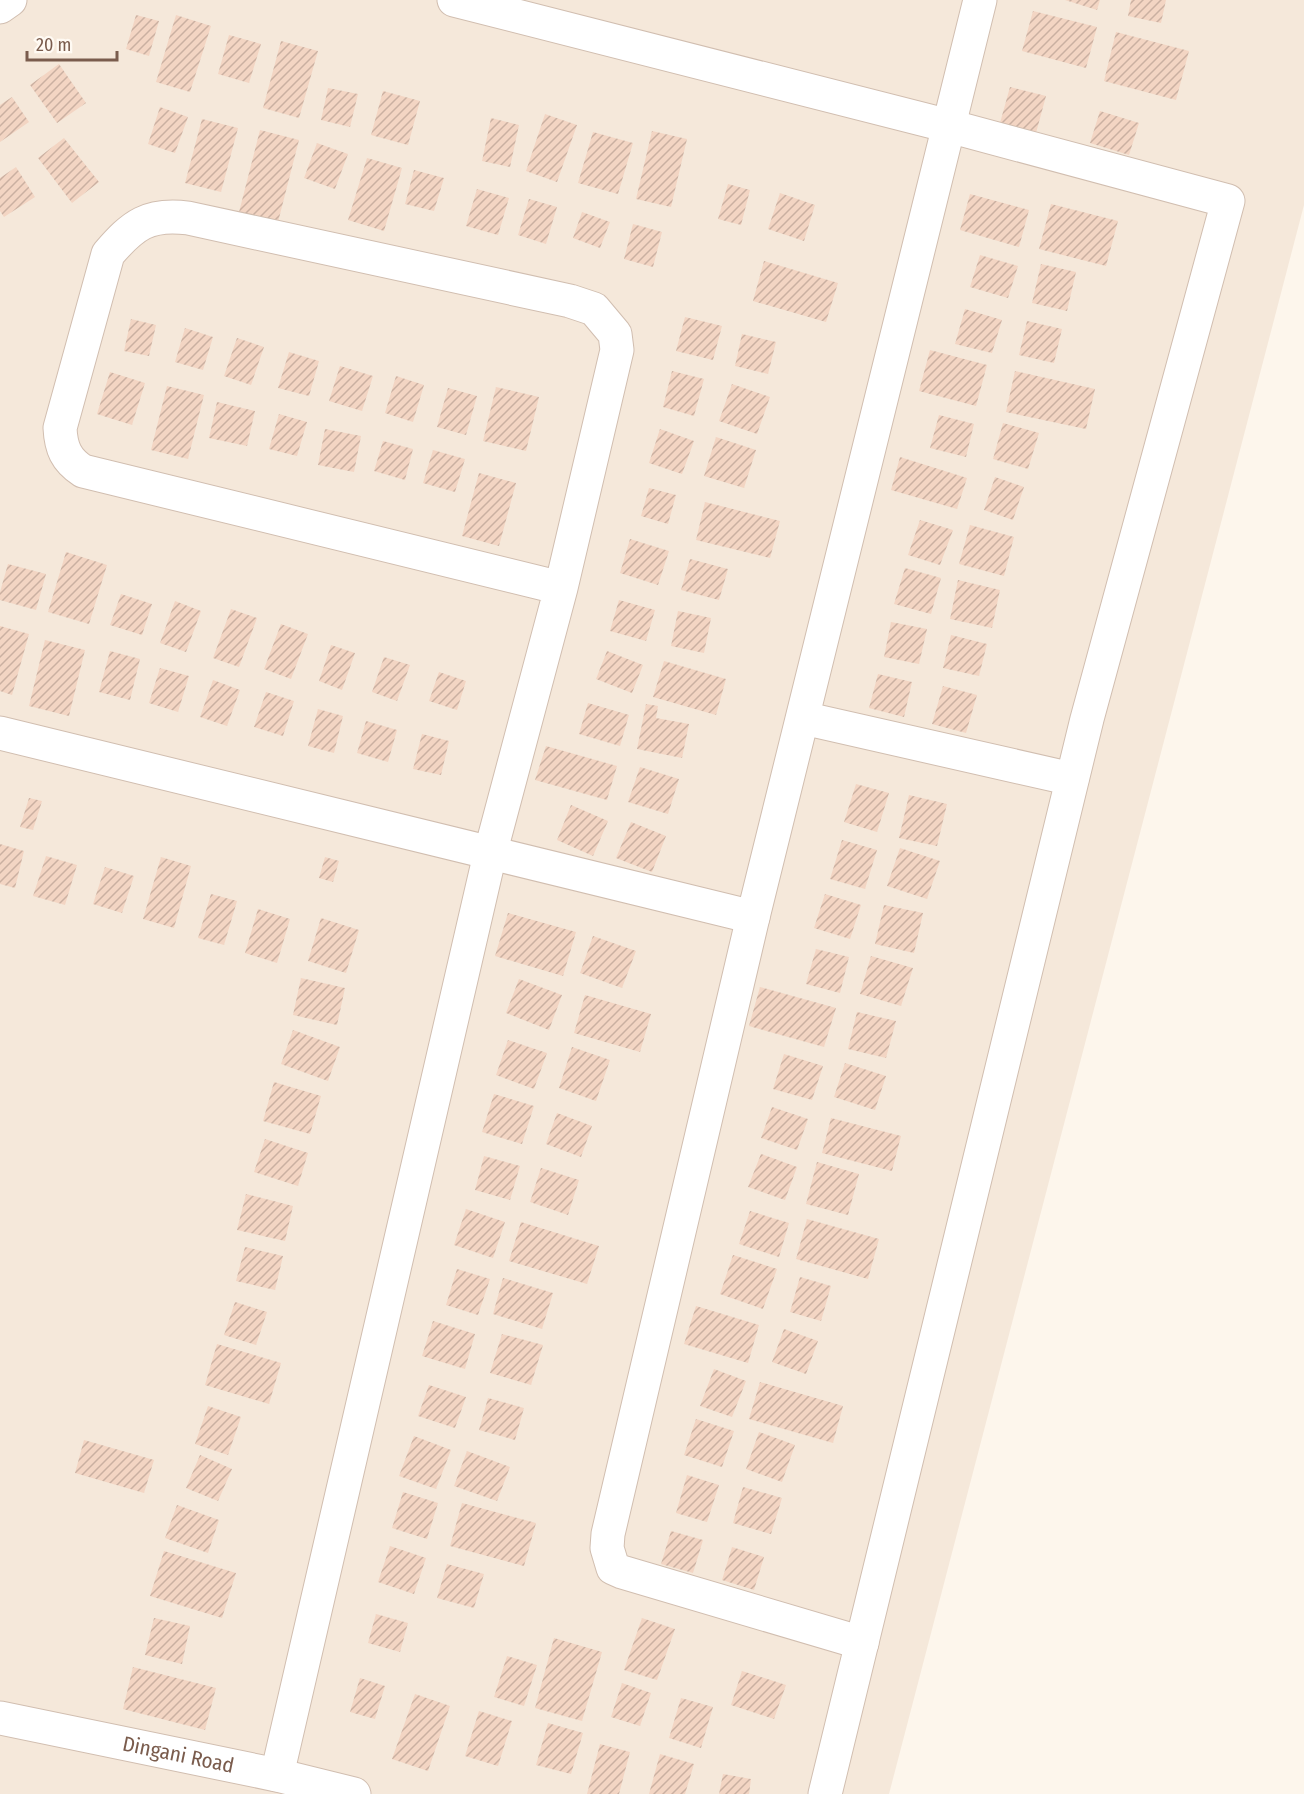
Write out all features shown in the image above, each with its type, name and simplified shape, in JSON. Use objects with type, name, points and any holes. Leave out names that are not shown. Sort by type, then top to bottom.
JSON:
[{"type":"street","points":[[0,7],[10,0]]},
{"type":"street","points":[[454,0],[571,14],[754,77],[949,126],[1228,201],[1072,779],[825,1794]]},
{"type":"street","points":[[862,1643],[622,1572],[614,1568],[607,1548],[610,1522],[753,917],[980,0]]},
{"type":"street","points":[[277,1775],[490,854],[561,588],[617,350],[615,334],[594,309],[570,301],[188,218],[167,215],[143,222],[121,239],[108,254],[60,428],[64,454],[71,464],[82,471],[561,588]]},
{"type":"street","points":[[803,718],[1072,779]]},
{"type":"street","points":[[0,733],[753,917]]},
{"type":"street","name":"Dingani Road","points":[[0,1718],[277,1775],[354,1794]]},
{"type":"shaded area","points":[[2,0],[1304,0],[1304,205],[889,1794],[0,1794],[0,2]]},
{"type":"building","points":[[1065,0],[1100,0],[1097,10]]},
{"type":"building","points":[[1131,0],[1166,0],[1161,23],[1128,16]]},
{"type":"building","points":[[1033,11],[1097,27],[1086,68],[1022,51]]},
{"type":"building","points":[[136,15],[159,21],[149,56],[126,49]]},
{"type":"building","points":[[176,15],[211,26],[190,92],[156,82]]},
{"type":"building","points":[[1116,32],[1189,51],[1176,100],[1104,81]]},
{"type":"building","points":[[229,35],[261,44],[249,83],[218,74]]},
{"type":"building","points":[[281,41],[318,51],[299,118],[263,108]]},
{"type":"building","points":[[59,64],[86,103],[57,123],[30,85]]},
{"type":"building","points":[[1010,87],[1046,96],[1036,133],[1000,123]]},
{"type":"building","points":[[328,88],[358,94],[350,127],[321,120]]},
{"type":"building","points":[[383,91],[420,101],[408,145],[371,135]]},
{"type":"building","points":[[12,97],[29,122],[0,142],[0,105]]},
{"type":"building","points":[[160,107],[188,117],[175,153],[148,144]]},
{"type":"building","points":[[1100,111],[1139,123],[1129,155],[1090,143]]},
{"type":"building","points":[[545,114],[577,125],[557,182],[526,171]]},
{"type":"building","points":[[491,118],[519,125],[510,167],[482,161]]},
{"type":"building","points":[[202,119],[238,128],[221,192],[185,183]]},
{"type":"building","points":[[260,130],[299,140],[277,226],[238,216]]},
{"type":"building","points":[[652,131],[687,139],[671,207],[636,199]]},
{"type":"building","points":[[593,132],[633,143],[618,194],[578,183]]},
{"type":"building","points":[[64,138],[99,182],[72,203],[38,158]]},
{"type":"building","points":[[317,143],[348,154],[335,189],[304,178]]},
{"type":"building","points":[[367,158],[402,168],[384,231],[348,220]]},
{"type":"building","points":[[16,167],[35,197],[4,217],[0,211],[0,178]]},
{"type":"building","points":[[414,170],[444,178],[434,211],[405,204]]},
{"type":"building","points":[[728,184],[750,190],[741,225],[718,219]]},
{"type":"building","points":[[477,189],[509,198],[498,235],[466,226]]},
{"type":"building","points":[[780,193],[815,205],[804,241],[768,229]]},
{"type":"building","points":[[970,194],[1029,210],[1019,247],[960,230]]},
{"type":"building","points":[[529,199],[557,207],[546,244],[518,235]]},
{"type":"building","points":[[1051,204],[1118,221],[1106,266],[1039,249]]},
{"type":"building","points":[[582,212],[610,222],[600,248],[573,238]]},
{"type":"building","points":[[633,224],[662,232],[653,267],[624,259]]},
{"type":"building","points":[[980,255],[1018,266],[1008,298],[970,287]]},
{"type":"building","points":[[764,261],[838,283],[826,322],[753,301]]},
{"type":"building","points":[[1041,264],[1076,272],[1067,311],[1032,303]]},
{"type":"building","points":[[965,309],[1002,320],[992,353],[955,344]]},
{"type":"building","points":[[685,317],[722,326],[713,360],[676,351]]},
{"type":"building","points":[[131,319],[156,325],[149,356],[124,351]]},
{"type":"building","points":[[1027,321],[1062,329],[1054,363],[1019,355]]},
{"type":"building","points":[[185,328],[213,337],[203,370],[175,362]]},
{"type":"building","points":[[742,334],[776,342],[768,374],[735,366]]},
{"type":"building","points":[[237,338],[264,347],[251,385],[224,376]]},
{"type":"building","points":[[930,350],[987,365],[976,406],[919,391]]},
{"type":"building","points":[[289,352],[319,361],[309,396],[278,388]]},
{"type":"building","points":[[340,366],[373,376],[362,411],[329,401]]},
{"type":"building","points":[[672,371],[704,379],[694,416],[663,407]]},
{"type":"building","points":[[1015,371],[1095,389],[1086,429],[1006,412]]},
{"type":"building","points":[[110,372],[145,383],[132,425],[97,414]]},
{"type":"building","points":[[396,376],[424,385],[413,422],[385,413]]},
{"type":"building","points":[[732,384],[770,397],[757,434],[719,421]]},
{"type":"building","points":[[167,386],[204,395],[188,459],[151,450]]},
{"type":"building","points":[[496,387],[539,397],[526,451],[483,441]]},
{"type":"building","points":[[448,388],[477,396],[466,435],[437,427]]},
{"type":"building","points":[[217,402],[255,411],[247,446],[209,438]]},
{"type":"building","points":[[279,414],[307,422],[297,456],[269,449]]},
{"type":"building","points":[[939,415],[974,424],[966,457],[930,448]]},
{"type":"building","points":[[1003,423],[1039,433],[1028,469],[993,459]]},
{"type":"building","points":[[325,429],[361,436],[354,472],[318,465]]},
{"type":"building","points":[[660,429],[694,441],[682,474],[649,463]]},
{"type":"building","points":[[716,437],[756,450],[744,488],[704,476]]},
{"type":"building","points":[[383,441],[413,449],[405,480],[374,471]]},
{"type":"building","points":[[433,450],[465,459],[455,492],[423,483]]},
{"type":"building","points":[[900,457],[967,478],[957,509],[891,490]]},
{"type":"building","points":[[479,473],[516,483],[499,546],[462,536]]},
{"type":"building","points":[[995,477],[1024,487],[1013,520],[984,510]]},
{"type":"building","points":[[649,488],[676,495],[668,524],[641,516]]},
{"type":"building","points":[[705,502],[780,521],[770,558],[696,540]]},
{"type":"building","points":[[920,520],[953,530],[940,565],[908,555]]},
{"type":"building","points":[[970,525],[1014,537],[1004,576],[959,564]]},
{"type":"building","points":[[630,539],[669,551],[658,585],[620,573]]},
{"type":"building","points":[[66,552],[107,565],[89,624],[48,612]]},
{"type":"building","points":[[690,559],[728,569],[719,600],[681,590]]},
{"type":"building","points":[[8,564],[46,574],[36,610],[0,600]]},
{"type":"building","points":[[905,568],[941,578],[931,614],[894,604]]},
{"type":"building","points":[[958,580],[1000,590],[992,628],[950,619]]},
{"type":"building","points":[[121,594],[152,604],[142,635],[110,625]]},
{"type":"building","points":[[619,600],[655,610],[646,641],[610,631]]},
{"type":"building","points":[[175,601],[201,611],[186,652],[160,643]]},
{"type":"building","points":[[231,609],[257,618],[239,667],[213,658]]},
{"type":"building","points":[[678,611],[711,618],[704,653],[671,646]]},
{"type":"building","points":[[891,622],[927,629],[919,664],[884,657]]},
{"type":"building","points":[[281,624],[308,634],[291,679],[264,669]]},
{"type":"building","points":[[0,626],[29,634],[12,695],[0,691]]},
{"type":"building","points":[[951,635],[987,644],[979,676],[943,668]]},
{"type":"building","points":[[45,640],[85,650],[69,716],[29,706]]},
{"type":"building","points":[[331,645],[355,653],[342,690],[319,681]]},
{"type":"building","points":[[110,651],[140,659],[130,700],[99,692]]},
{"type":"building","points":[[607,651],[643,665],[632,693],[596,679]]},
{"type":"building","points":[[384,657],[410,665],[397,701],[372,692]]},
{"type":"building","points":[[664,661],[726,679],[716,715],[653,697]]},
{"type":"building","points":[[160,668],[189,676],[178,712],[149,703]]},
{"type":"building","points":[[439,672],[466,681],[457,710],[429,701]]},
{"type":"building","points":[[878,674],[912,682],[904,717],[869,708]]},
{"type":"building","points":[[213,680],[240,690],[227,726],[200,717]]},
{"type":"building","points":[[943,686],[977,695],[966,733],[932,724]]},
{"type":"building","points":[[266,692],[294,701],[283,736],[254,727]]},
{"type":"building","points":[[588,703],[629,715],[620,746],[579,734]]},
{"type":"building","points":[[646,704],[658,706],[656,718],[689,724],[682,758],[637,749]]},
{"type":"building","points":[[318,709],[343,716],[334,753],[308,746]]},
{"type":"building","points":[[366,721],[397,730],[388,762],[357,753]]},
{"type":"building","points":[[422,734],[449,741],[441,775],[413,769]]},
{"type":"building","points":[[546,746],[617,766],[607,800],[535,780]]},
{"type":"building","points":[[640,767],[679,779],[668,814],[628,802]]},
{"type":"building","points":[[856,784],[889,793],[877,832],[844,822]]},
{"type":"building","points":[[909,795],[947,804],[937,846],[899,838]]},
{"type":"building","points":[[29,798],[42,801],[33,830],[20,827]]},
{"type":"building","points":[[571,805],[608,821],[593,856],[557,840]]},
{"type":"building","points":[[631,822],[666,836],[652,872],[616,858]]},
{"type":"building","points":[[842,840],[877,850],[865,889],[830,879]]},
{"type":"building","points":[[0,844],[24,851],[15,888],[0,884]]},
{"type":"building","points":[[900,848],[940,861],[927,899],[887,886]]},
{"type":"building","points":[[46,856],[77,865],[65,905],[33,896]]},
{"type":"building","points":[[161,857],[191,866],[174,928],[143,919]]},
{"type":"building","points":[[325,857],[339,861],[333,882],[319,878]]},
{"type":"building","points":[[105,867],[134,876],[122,913],[93,904]]},
{"type":"building","points":[[211,894],[237,901],[224,945],[198,938]]},
{"type":"building","points":[[825,894],[861,905],[850,939],[814,928]]},
{"type":"building","points":[[884,905],[923,913],[914,953],[875,944]]},
{"type":"building","points":[[258,909],[290,919],[277,963],[245,953]]},
{"type":"building","points":[[508,913],[576,932],[563,976],[495,956]]},
{"type":"building","points":[[321,918],[359,930],[346,973],[308,961]]},
{"type":"building","points":[[593,936],[636,951],[622,988],[580,973]]},
{"type":"building","points":[[816,949],[849,957],[840,993],[806,984]]},
{"type":"building","points":[[871,956],[913,968],[901,1006],[860,994]]},
{"type":"building","points":[[301,978],[345,988],[337,1025],[293,1015]]},
{"type":"building","points":[[519,979],[562,995],[549,1030],[506,1013]]},
{"type":"building","points":[[760,987],[836,1008],[824,1047],[749,1026]]},
{"type":"building","points":[[585,995],[651,1014],[640,1052],[574,1033]]},
{"type":"building","points":[[857,1012],[896,1021],[886,1058],[848,1049]]},
{"type":"building","points":[[293,1030],[340,1047],[328,1081],[281,1064]]},
{"type":"building","points":[[508,1040],[547,1053],[534,1089],[496,1075]]},
{"type":"building","points":[[572,1047],[610,1060],[596,1101],[559,1088]]},
{"type":"building","points":[[784,1054],[823,1066],[812,1100],[773,1089]]},
{"type":"building","points":[[845,1063],[886,1076],[875,1110],[834,1097]]},
{"type":"building","points":[[274,1082],[321,1096],[310,1134],[263,1121]]},
{"type":"building","points":[[494,1094],[534,1106],[522,1144],[482,1132]]},
{"type":"building","points":[[772,1107],[808,1119],[797,1150],[761,1138]]},
{"type":"building","points":[[557,1113],[592,1126],[581,1157],[546,1144]]},
{"type":"building","points":[[831,1118],[901,1136],[892,1171],[822,1153]]},
{"type":"building","points":[[265,1139],[308,1153],[298,1186],[254,1172]]},
{"type":"building","points":[[761,1154],[797,1167],[785,1200],[748,1187]]},
{"type":"building","points":[[484,1156],[520,1166],[510,1200],[475,1190]]},
{"type":"building","points":[[817,1162],[859,1174],[848,1215],[806,1204]]},
{"type":"building","points":[[541,1168],[579,1180],[568,1215],[530,1202]]},
{"type":"building","points":[[246,1194],[293,1206],[285,1241],[237,1230]]},
{"type":"building","points":[[466,1209],[505,1222],[493,1258],[454,1245]]},
{"type":"building","points":[[750,1211],[789,1223],[779,1257],[739,1244]]},
{"type":"building","points":[[807,1219],[879,1239],[868,1279],[796,1259]]},
{"type":"building","points":[[521,1222],[599,1246],[587,1284],[509,1261]]},
{"type":"building","points":[[245,1247],[283,1256],[275,1290],[236,1281]]},
{"type":"building","points":[[733,1255],[777,1269],[763,1309],[720,1294]]},
{"type":"building","points":[[457,1269],[490,1279],[478,1315],[446,1305]]},
{"type":"building","points":[[800,1277],[831,1286],[821,1321],[790,1312]]},
{"type":"building","points":[[503,1278],[553,1293],[542,1329],[493,1314]]},
{"type":"building","points":[[235,1302],[267,1312],[256,1345],[224,1335]]},
{"type":"building","points":[[696,1306],[759,1325],[748,1363],[684,1344]]},
{"type":"building","points":[[433,1321],[475,1334],[465,1369],[422,1356]]},
{"type":"building","points":[[784,1329],[818,1341],[806,1374],[772,1362]]},
{"type":"building","points":[[502,1334],[543,1345],[531,1385],[490,1373]]},
{"type":"building","points":[[217,1344],[281,1363],[269,1404],[205,1385]]},
{"type":"building","points":[[714,1369],[746,1381],[732,1417],[700,1406]]},
{"type":"building","points":[[760,1382],[843,1406],[833,1443],[749,1419]]},
{"type":"building","points":[[429,1385],[466,1397],[455,1428],[418,1416]]},
{"type":"building","points":[[488,1398],[524,1408],[515,1440],[479,1430]]},
{"type":"building","points":[[208,1406],[241,1417],[228,1455],[195,1444]]},
{"type":"building","points":[[696,1419],[734,1431],[722,1467],[684,1455]]},
{"type":"building","points":[[759,1432],[795,1445],[782,1482],[746,1469]]},
{"type":"building","points":[[414,1436],[451,1450],[436,1489],[399,1476]]},
{"type":"building","points":[[84,1440],[154,1460],[144,1493],[75,1473]]},
{"type":"building","points":[[467,1451],[510,1467],[497,1501],[454,1486]]},
{"type":"building","points":[[200,1455],[232,1469],[218,1501],[186,1488]]},
{"type":"building","points":[[687,1475],[719,1485],[707,1522],[676,1513]]},
{"type":"building","points":[[743,1487],[782,1498],[771,1534],[733,1523]]},
{"type":"building","points":[[403,1492],[438,1503],[427,1539],[392,1528]]},
{"type":"building","points":[[462,1503],[536,1523],[524,1566],[450,1546]]},
{"type":"building","points":[[177,1505],[219,1520],[208,1553],[165,1538]]},
{"type":"building","points":[[671,1531],[703,1540],[693,1573],[661,1564]]},
{"type":"building","points":[[390,1546],[426,1558],[414,1594],[378,1582]]},
{"type":"building","points":[[732,1547],[764,1557],[754,1590],[722,1580]]},
{"type":"building","points":[[164,1551],[236,1573],[222,1618],[150,1596]]},
{"type":"building","points":[[447,1564],[484,1574],[474,1608],[437,1598]]},
{"type":"building","points":[[376,1614],[408,1623],[400,1652],[368,1643]]},
{"type":"building","points":[[154,1618],[190,1626],[182,1664],[145,1655]]},
{"type":"building","points":[[642,1618],[675,1629],[657,1680],[624,1670]]},
{"type":"building","points":[[554,1638],[602,1652],[582,1721],[535,1708]]},
{"type":"building","points":[[507,1656],[537,1665],[524,1706],[494,1697]]},
{"type":"building","points":[[133,1667],[216,1688],[205,1730],[123,1709]]},
{"type":"building","points":[[742,1671],[786,1685],[774,1719],[731,1705]]},
{"type":"building","points":[[360,1678],[385,1686],[375,1719],[350,1712]]},
{"type":"building","points":[[622,1683],[651,1693],[640,1726],[611,1717]]},
{"type":"building","points":[[415,1694],[450,1706],[428,1771],[392,1759]]},
{"type":"building","points":[[681,1698],[713,1707],[701,1748],[669,1738]]},
{"type":"building","points":[[479,1711],[512,1721],[498,1766],[465,1756]]},
{"type":"building","points":[[548,1723],[583,1733],[571,1774],[536,1765]]},
{"type":"building","points":[[600,1744],[630,1752],[619,1794],[587,1794]]},
{"type":"building","points":[[660,1754],[694,1764],[685,1794],[649,1794]]},
{"type":"building","points":[[723,1774],[751,1779],[749,1794],[719,1794]]}]
